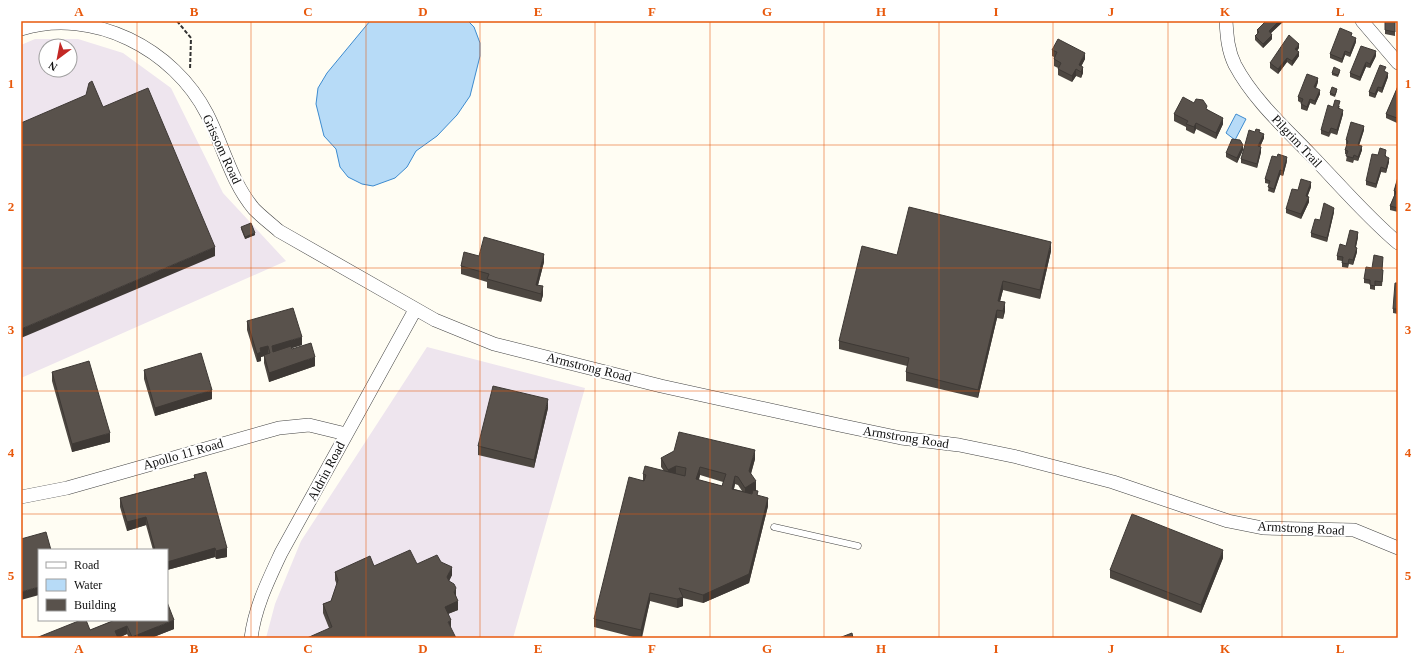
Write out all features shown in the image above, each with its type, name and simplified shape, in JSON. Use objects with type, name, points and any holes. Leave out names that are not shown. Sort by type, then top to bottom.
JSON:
[{"type":"street","name":"Pilgrim Trail","points":[[1226,21],[1228,44],[1231,56],[1238,70],[1251,89],[1354,201],[1398,243]]},
{"type":"street","points":[[1362,21],[1398,63]]},
{"type":"street","name":"Grissom Road","points":[[21,29],[54,23],[74,23],[96,27],[137,43],[168,63],[189,86],[207,114],[237,183],[254,209],[279,231],[415,310]]},
{"type":"street","name":"Aldrin Road","points":[[251,638],[258,605],[266,584],[346,434],[415,310]]},
{"type":"street","name":"Armstrong Road","points":[[415,310],[466,334],[494,344],[661,386],[901,438],[957,445],[1018,457],[1113,482],[1228,521],[1262,528],[1354,530],[1398,548]]},
{"type":"street","name":"Apollo 11 Road","points":[[21,497],[67,488],[279,428],[309,425],[346,434]]},
{"type":"lane","points":[[774,527],[858,546]]},
{"type":"path","points":[[177,21],[191,38],[189,86]]},
{"type":"shaded area","points":[[38,39],[38,78],[78,78],[78,39],[123,53],[171,88],[223,193],[286,261],[21,378],[21,45]]},
{"type":"shaded area","points":[[427,347],[585,388],[513,638],[266,638],[275,604],[301,541]]},
{"type":"water","points":[[370,21],[468,21],[474,27],[480,43],[480,56],[470,96],[457,115],[437,136],[416,151],[407,167],[395,178],[373,186],[362,184],[348,177],[340,167],[336,149],[324,136],[316,104],[318,88],[327,73]]},
{"type":"water","points":[[1236,114],[1246,119],[1235,140],[1226,133]]},
{"type":"building","points":[[1266,21],[1279,21],[1269,31],[1272,35],[1263,44],[1255,36],[1259,32],[1257,30]]},
{"type":"building","points":[[1385,21],[1395,21],[1395,32],[1385,30]]},
{"type":"building","points":[[1340,28],[1352,33],[1351,36],[1356,38],[1350,53],[1345,51],[1342,59],[1330,54]]},
{"type":"building","points":[[1289,35],[1299,44],[1295,49],[1299,52],[1292,61],[1287,58],[1278,69],[1270,63]]},
{"type":"building","points":[[1058,39],[1085,53],[1079,65],[1083,67],[1081,72],[1076,69],[1072,76],[1058,69],[1061,63],[1054,59],[1057,52],[1052,50]]},
{"type":"building","points":[[1361,46],[1376,51],[1370,64],[1366,62],[1360,77],[1350,73]]},
{"type":"building","points":[[1380,65],[1386,67],[1384,71],[1388,73],[1382,88],[1378,87],[1375,94],[1369,92]]},
{"type":"building","points":[[1334,67],[1340,70],[1338,75],[1332,73]]},
{"type":"building","points":[[1307,74],[1318,78],[1314,87],[1320,90],[1315,101],[1310,99],[1307,107],[1301,104],[1303,99],[1298,97]]},
{"type":"building","points":[[92,81],[103,107],[148,88],[215,247],[21,329],[21,123],[86,95],[89,83]]},
{"type":"building","points":[[1398,86],[1398,117],[1397,118],[1386,114]]},
{"type":"building","points":[[1332,87],[1337,89],[1335,95],[1330,93]]},
{"type":"building","points":[[1183,97],[1194,103],[1196,99],[1203,100],[1207,106],[1206,109],[1223,118],[1216,133],[1196,123],[1194,127],[1186,124],[1188,121],[1174,114]]},
{"type":"building","points":[[1335,100],[1340,101],[1338,108],[1343,110],[1337,130],[1331,128],[1329,133],[1321,130],[1328,105],[1333,107]]},
{"type":"building","points":[[1351,122],[1364,126],[1358,145],[1362,146],[1358,157],[1354,155],[1353,158],[1346,156],[1348,151],[1345,150]]},
{"type":"building","points":[[1256,129],[1260,130],[1259,132],[1264,134],[1258,146],[1261,147],[1257,164],[1241,159],[1249,130],[1255,132]]},
{"type":"building","points":[[1232,139],[1240,140],[1243,145],[1237,158],[1226,153]]},
{"type":"building","points":[[1380,148],[1386,150],[1385,156],[1389,158],[1386,169],[1381,167],[1376,184],[1366,181],[1372,154],[1378,155]]},
{"type":"building","points":[[1278,154],[1287,157],[1283,171],[1280,170],[1274,189],[1268,187],[1270,181],[1265,179],[1272,156],[1277,157]]},
{"type":"building","points":[[1398,177],[1398,208],[1390,206],[1396,192],[1394,191]]},
{"type":"building","points":[[1301,179],[1311,182],[1306,196],[1309,197],[1301,214],[1286,209],[1292,189],[1298,190]]},
{"type":"building","points":[[1324,203],[1334,208],[1327,238],[1311,233],[1315,219],[1320,220]]},
{"type":"building","points":[[909,207],[1051,242],[1040,290],[1003,281],[998,301],[1005,302],[1003,311],[997,310],[978,390],[906,372],[909,358],[839,341],[862,246],[897,255]]},
{"type":"building","points":[[251,223],[255,233],[245,237],[241,227]]},
{"type":"building","points":[[1350,230],[1358,232],[1355,247],[1357,248],[1353,260],[1349,259],[1348,264],[1342,263],[1343,257],[1337,256],[1340,244],[1346,246]]},
{"type":"building","points":[[484,237],[544,254],[536,285],[543,286],[541,294],[487,279],[489,274],[461,266],[464,252],[479,256]]},
{"type":"building","points":[[1374,255],[1383,257],[1382,282],[1375,281],[1375,286],[1370,285],[1370,280],[1364,279],[1366,267],[1372,268]]},
{"type":"building","points":[[1395,283],[1398,283],[1398,309],[1393,309]]},
{"type":"building","points":[[293,308],[302,337],[272,346],[273,352],[291,346],[292,349],[311,343],[315,357],[269,373],[264,355],[270,353],[268,346],[260,348],[261,352],[257,354],[247,321]]},
{"type":"building","points":[[201,353],[212,390],[155,408],[144,370]]},
{"type":"building","points":[[89,361],[110,433],[72,444],[52,372]]},
{"type":"building","points":[[493,386],[548,399],[534,460],[478,446]]},
{"type":"building","points":[[679,432],[755,450],[749,471],[756,481],[745,488],[738,477],[735,476],[732,489],[752,494],[753,490],[758,491],[757,495],[768,498],[749,574],[703,595],[679,588],[683,597],[677,599],[650,593],[641,630],[594,619],[629,477],[644,481],[646,475],[643,474],[645,466],[685,476],[686,468],[676,466],[668,470],[661,458],[674,451]],"holes":[[[700,467],[726,474],[722,486],[696,479]]]},
{"type":"building","points":[[206,472],[227,548],[216,551],[215,548],[168,562],[168,549],[155,549],[146,517],[127,522],[120,498],[195,478],[194,475]]},
{"type":"building","points":[[1132,514],[1223,550],[1201,605],[1110,570]]},
{"type":"building","points":[[46,532],[51,549],[38,549],[38,587],[21,592],[21,539]]},
{"type":"building","points":[[410,550],[417,564],[437,555],[441,562],[452,567],[447,577],[456,588],[454,592],[458,601],[445,607],[451,620],[448,622],[456,638],[307,638],[332,627],[323,604],[331,601],[338,580],[335,572],[370,556],[374,566]]},
{"type":"building","points":[[168,605],[174,620],[132,637],[127,626],[115,631],[118,638],[36,638],[78,621],[86,621],[90,630],[112,621],[168,621]]},
{"type":"building","points":[[852,633],[853,638],[839,638]]}]
